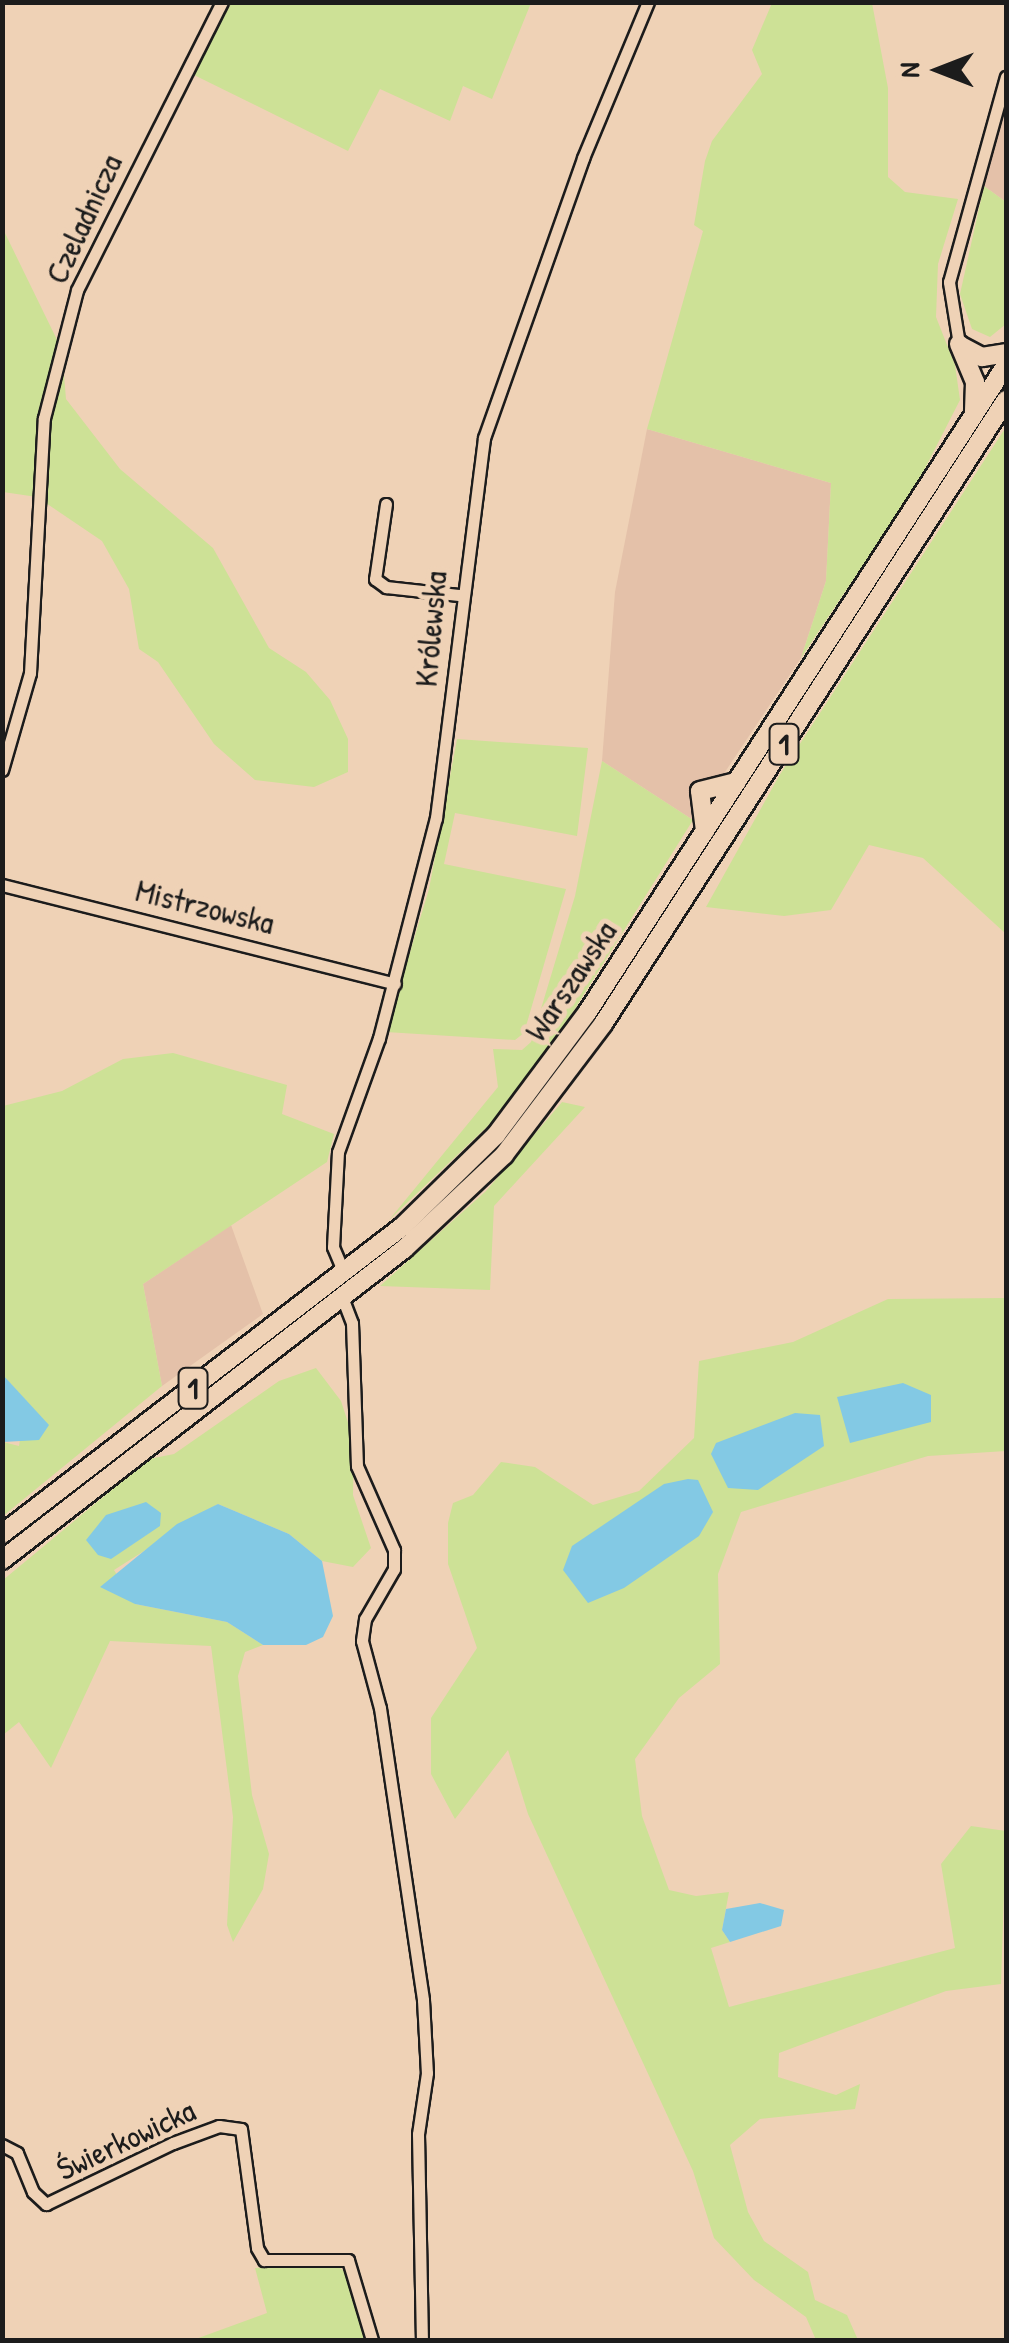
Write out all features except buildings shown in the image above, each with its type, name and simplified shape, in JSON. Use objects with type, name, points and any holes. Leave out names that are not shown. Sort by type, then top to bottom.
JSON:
[{"type":"main road","points":[[959,344],[982,358],[1006,354]]},
{"type":"main road","points":[[959,344],[975,382],[972,418]]},
{"type":"main road","name":"Warszawska","points":[[2,1534],[344,1273],[463,1172],[525,1100],[706,831],[1006,365]]},
{"type":"main road","name":"Warszawska","points":[[2,1560],[452,1208],[560,1086],[1006,400]]},
{"type":"main road","points":[[706,831],[700,791],[737,782]]},
{"type":"street","name":"Czeladnicza","points":[[2,770],[30,673],[44,418],[77,290],[222,2]]},
{"type":"street","name":"Królewska","points":[[344,1273],[333,1247],[338,1152],[394,984],[451,730],[459,595],[494,405],[648,2]]},
{"type":"street","points":[[959,344],[949,282],[1006,77]]},
{"type":"street","points":[[386,504],[375,579],[386,587],[459,595]]},
{"type":"street","name":"Mistrzowska","points":[[2,884],[394,984]]},
{"type":"street","points":[[342,1297],[352,1322],[357,1466],[394,1550],[394,1569],[365,1619],[362,1641],[380,1708],[423,2000],[427,2073],[418,2134],[422,2340]]},
{"type":"street","name":"Świerkowicka","points":[[2,2146],[17,2153],[33,2192],[46,2204],[173,2142],[219,2126],[240,2129],[257,2248],[264,2260],[348,2260],[372,2340]]},
{"type":"shaded area","points":[[1006,95],[1006,202],[984,186]]},
{"type":"shaded area","points":[[647,429],[831,483],[826,581],[801,658],[693,820],[602,761],[615,592]]},
{"type":"shaded area","points":[[231,1225],[263,1314],[162,1386],[143,1284]]},
{"type":"green space","points":[[231,2],[531,3],[492,99],[463,86],[450,121],[380,89],[348,151],[194,75]]},
{"type":"green space","points":[[772,3],[872,3],[888,88],[888,177],[905,192],[958,199],[938,264],[936,317],[955,365],[960,400],[918,482],[801,658],[826,581],[831,483],[647,429],[703,231],[694,225],[705,161],[712,141],[762,74],[752,50]]},
{"type":"green space","points":[[984,186],[1006,202],[1006,324],[990,337],[972,329],[960,294]]},
{"type":"green space","points":[[2,227],[62,350],[66,399],[120,469],[213,548],[269,648],[306,672],[330,700],[348,739],[348,772],[314,787],[255,780],[214,744],[158,662],[139,649],[129,589],[102,541],[37,497],[3,492]]},
{"type":"green space","points":[[1006,427],[1006,934],[923,858],[869,845],[831,910],[784,916],[706,907],[779,776]]},
{"type":"green space","points":[[457,739],[588,748],[577,836],[455,813],[444,864],[566,889],[524,1033],[515,1040],[386,1032],[429,889]]},
{"type":"green space","points":[[602,761],[693,820],[551,1047],[495,1119],[389,1220],[498,1087],[493,1049],[522,1050],[531,1042],[575,896]]},
{"type":"green space","points":[[173,1053],[287,1085],[282,1114],[334,1134],[327,1162],[143,1284],[162,1386],[3,1516],[3,1442],[19,1446],[26,1401],[3,1375],[3,1106],[62,1091],[123,1059]]},
{"type":"green space","points":[[562,1102],[585,1107],[494,1206],[490,1290],[380,1286],[486,1191]]},
{"type":"green space","points":[[1006,1298],[1006,1451],[928,1456],[741,1512],[718,1574],[720,1664],[679,1698],[635,1759],[642,1816],[669,1890],[696,1896],[729,1892],[722,1930],[730,1942],[711,1948],[729,2007],[955,1948],[941,1864],[971,1826],[1006,1831],[1001,1984],[946,1991],[779,2053],[778,2077],[836,2095],[860,2084],[855,2109],[760,2119],[730,2145],[748,2212],[764,2241],[808,2272],[815,2300],[847,2315],[858,2340],[816,2340],[806,2317],[754,2280],[714,2238],[693,2171],[528,1814],[508,1750],[455,1819],[431,1774],[431,1718],[477,1648],[448,1564],[448,1523],[453,1503],[473,1495],[501,1462],[535,1467],[593,1505],[639,1491],[694,1438],[699,1361],[793,1342],[888,1299]]},
{"type":"green space","points":[[316,1368],[341,1401],[354,1441],[353,1495],[371,1548],[353,1567],[322,1561],[289,1534],[218,1504],[114,1570],[135,1604],[227,1622],[263,1645],[245,1652],[238,1676],[252,1795],[269,1854],[263,1889],[233,1942],[227,1925],[233,1817],[211,1646],[110,1641],[51,1768],[19,1722],[3,1735],[3,1580],[149,1459],[174,1454],[279,1381]]},
{"type":"green space","points":[[335,2263],[351,2278],[365,2340],[193,2340],[267,2313],[255,2268]]},
{"type":"water","points":[[3,1375],[49,1425],[39,1440],[3,1442]]},
{"type":"water","points":[[903,1383],[931,1395],[931,1422],[850,1443],[837,1397]]},
{"type":"water","points":[[795,1413],[820,1415],[824,1446],[758,1490],[728,1488],[711,1454],[716,1443]]},
{"type":"water","points":[[698,1480],[713,1512],[699,1536],[624,1588],[588,1603],[563,1570],[572,1546],[664,1484]]},
{"type":"water","points":[[146,1502],[161,1513],[160,1526],[111,1559],[98,1555],[86,1540],[106,1515]]},
{"type":"water","points":[[218,1504],[289,1534],[322,1561],[333,1616],[323,1637],[306,1645],[263,1645],[227,1622],[135,1604],[100,1587],[177,1524]]},
{"type":"water","points":[[760,1903],[784,1910],[781,1926],[730,1942],[722,1930],[726,1909]]}]
